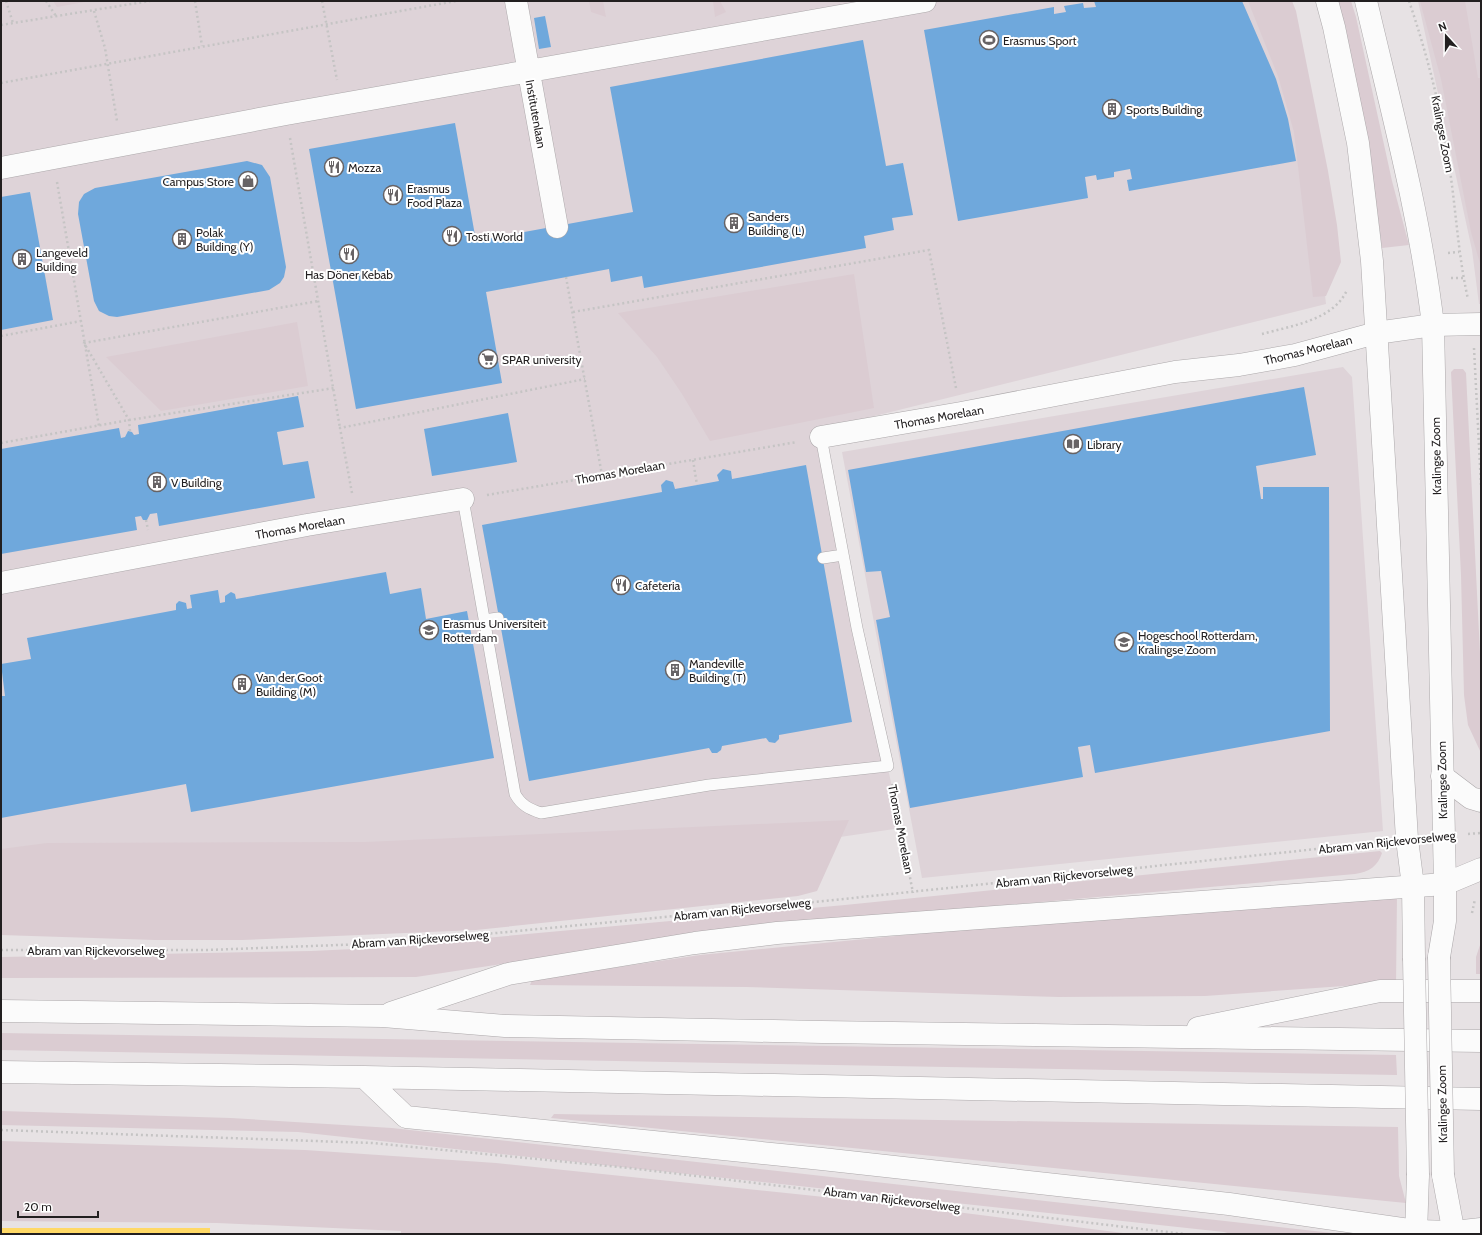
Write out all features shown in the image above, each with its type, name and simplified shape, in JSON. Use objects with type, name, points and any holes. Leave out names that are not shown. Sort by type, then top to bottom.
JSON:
[{"type":"main road","name":"Institutenlaan","points":[[516,1],[557,226]]},
{"type":"main road","points":[[1,168],[286,114],[342,106],[926,1]]},
{"type":"main road","name":"Kralingse Zoom","points":[[1327,1],[1334,26],[1358,143],[1372,261],[1407,839],[1413,886],[1418,1175],[1416,1232]]},
{"type":"main road","name":"Kralingse Zoom","points":[[1366,1],[1400,144],[1428,280],[1433,325],[1445,884],[1445,921],[1439,957],[1443,1175],[1454,1233]]},
{"type":"main road","points":[[1376,332],[1433,325],[1477,324]]},
{"type":"main road","name":"Thomas Morelaan","points":[[821,437],[961,413],[1175,372],[1239,366],[1295,355],[1376,332]]},
{"type":"main road","name":"Thomas Morelaan","points":[[1,583],[356,517],[463,499]]},
{"type":"main road","points":[[1442,776],[1471,798],[1481,801]]},
{"type":"main road","points":[[383,1016],[508,974],[695,943],[777,933],[1445,884],[1481,869]]},
{"type":"main road","points":[[1156,1037],[1380,992],[1481,991]]},
{"type":"main road","points":[[1,1011],[383,1016],[504,1026],[1481,1041]]},
{"type":"main road","points":[[1,1072],[364,1077],[1481,1099]]},
{"type":"main road","points":[[364,1077],[406,1116],[822,1159],[1221,1203],[1416,1232],[1454,1233],[1481,1229]]},
{"type":"lane","points":[[463,499],[515,794],[520,802],[530,809],[541,813],[709,785],[888,766],[857,628],[821,437]]},
{"type":"lane","points":[[823,558],[843,555]]},
{"type":"lane","points":[[484,620],[498,618]]},
{"type":"path","points":[[6,1],[13,23]]},
{"type":"path","points":[[46,1],[56,16]]},
{"type":"path","points":[[1,26],[150,1]]},
{"type":"path","points":[[195,1],[202,46]]},
{"type":"path","points":[[322,1],[342,106]]},
{"type":"path","points":[[1,83],[456,1]]},
{"type":"path","name":"Kralingse Zoom","points":[[1409,1],[1426,52],[1449,162],[1463,278],[1477,324],[1481,485]]},
{"type":"path","points":[[94,11],[108,64],[121,145]]},
{"type":"path","points":[[286,114],[356,517]]},
{"type":"path","points":[[53,158],[99,426]]},
{"type":"path","points":[[572,312],[930,250],[961,413]]},
{"type":"path","points":[[566,277],[602,475]]},
{"type":"path","name":"Thomas Morelaan","points":[[1239,366],[1258,334],[1311,319],[1332,309],[1347,292]]},
{"type":"path","points":[[84,343],[318,301]]},
{"type":"path","points":[[1,336],[81,322]]},
{"type":"path","points":[[84,343],[129,420],[130,431]]},
{"type":"path","points":[[340,428],[585,379]]},
{"type":"path","points":[[1,443],[129,420],[334,388]]},
{"type":"path","name":"Thomas Morelaan","points":[[463,499],[821,437]]},
{"type":"path","points":[[692,460],[697,485]]},
{"type":"path","name":"Thomas Morelaan","points":[[888,766],[913,893]]},
{"type":"path","name":"Abram van Rijckevorselweg","points":[[1443,836],[1481,833]]},
{"type":"path","name":"Abram van Rijckevorselweg","points":[[1,950],[207,950],[391,943],[913,893],[1407,839]]},
{"type":"path","name":"Abram van Rijckevorselweg","points":[[1,1130],[372,1143],[629,1168],[1184,1234]]},
{"type":"shaded area","name":"Erasmus Universiteit Rotterdam","points":[[1,1],[1271,1],[1307,133],[1326,304],[814,431],[901,828],[555,879],[1,905]]},
{"type":"shaded area","points":[[53,1],[90,1],[57,7]]},
{"type":"shaded area","points":[[589,1],[603,1],[606,17],[591,12]]},
{"type":"shaded area","points":[[713,1],[720,1],[726,12],[715,17]]},
{"type":"shaded area","points":[[1248,1],[1292,1],[1296,11],[1328,171],[1337,225],[1341,262],[1326,296],[1313,297],[1294,132],[1278,76]]},
{"type":"shaded area","points":[[1338,1],[1351,1],[1356,17],[1392,181],[1409,245],[1382,248],[1369,155],[1358,93]]},
{"type":"shaded area","points":[[1418,1],[1481,1],[1481,304],[1479,304],[1472,250]]},
{"type":"shaded area","points":[[1420,1],[1465,1],[1478,78],[1481,78],[1481,267],[1471,232],[1441,79]]},
{"type":"shaded area","points":[[854,274],[874,408],[710,441],[682,394],[657,357],[618,313]]},
{"type":"shaded area","points":[[297,322],[308,386],[161,411],[106,357]]},
{"type":"shaded area","name":"Hogeschool Rotterdam, Kralingse Zoom","points":[[1343,367],[1352,377],[1383,831],[922,878],[842,452]]},
{"type":"shaded area","points":[[1454,369],[1463,369],[1466,373],[1481,673],[1481,753],[1468,725],[1464,695],[1461,575],[1451,372]]},
{"type":"shaded area","points":[[849,820],[817,891],[798,896],[476,930],[242,940],[155,940],[1,935],[1,849],[47,843],[365,842]]},
{"type":"shaded area","points":[[1380,851],[1382,853],[1380,858],[1372,868],[1365,872],[1355,874],[804,923],[693,935],[416,977],[1,978],[1,957],[311,951],[375,948],[845,905]]},
{"type":"shaded area","points":[[1388,895],[1397,896],[1396,985],[1386,983],[1205,996],[1059,997],[746,987],[530,985],[532,980],[700,955],[937,932]]},
{"type":"shaded area","points":[[1481,942],[1481,974],[1476,974],[1476,957]]},
{"type":"shaded area","points":[[1,1033],[1396,1055],[1397,1075],[1,1050]]},
{"type":"shaded area","points":[[1,1111],[231,1118],[392,1128],[1341,1234],[1231,1234],[1224,1232],[298,1132],[1,1125]]},
{"type":"shaded area","points":[[554,1114],[1398,1127],[1399,1176],[1406,1203],[551,1118]]},
{"type":"shaded area","points":[[1,1141],[305,1150],[496,1163],[901,1205],[1131,1234],[401,1234],[401,1231],[217,1223],[1,1221]]},
{"type":"building: Homes","points":[[1,1228],[210,1228],[210,1234],[1,1234]]},
{"type":"building: Schools","name":"Sports Building","points":[[1094,1],[1242,1],[1276,79],[1288,119],[1296,161],[1129,191],[1127,180],[1132,179],[1130,169],[1114,172],[1114,177],[1097,180],[1096,175],[1085,177],[1088,198],[958,221],[924,30],[1054,7],[1054,14],[1066,12],[1064,6],[1083,3],[1084,8],[1096,7]]},
{"type":"building: Schools","points":[[545,16],[551,47],[539,49],[534,18]]},
{"type":"building: Schools","name":"Sanders Building (L)","points":[[863,40],[886,166],[903,163],[913,215],[892,218],[894,230],[864,236],[866,248],[644,288],[642,276],[611,282],[609,269],[486,292],[502,383],[356,409],[309,149],[455,123],[476,241],[633,212],[610,87]]},
{"type":"building: Schools","name":"Polak Building (Y)","points":[[247,161],[262,165],[270,177],[286,267],[284,277],[280,283],[269,290],[117,317],[109,316],[99,311],[94,301],[78,214],[79,202],[84,194],[95,188]]},
{"type":"building: Schools","name":"Langeveld Building","points":[[30,192],[53,320],[1,330],[1,197]]},
{"type":"building: Schools","name":"Hogeschool Rotterdam, Kralingse Zoom","points":[[1304,387],[1316,455],[1256,466],[1261,499],[1263,499],[1263,487],[1329,487],[1330,731],[1095,773],[1090,745],[1078,747],[1083,777],[910,808],[876,620],[890,617],[881,571],[866,572],[848,470]]},
{"type":"building: Schools","name":"V Building","points":[[298,396],[304,427],[277,432],[283,465],[308,461],[315,498],[159,526],[157,513],[150,514],[147,520],[143,520],[141,516],[135,517],[137,530],[1,554],[1,449],[119,428],[121,438],[125,437],[128,431],[132,432],[134,435],[139,434],[138,425]]},
{"type":"building: Schools","points":[[508,413],[517,462],[432,476],[424,429]]},
{"type":"building: Schools","name":"Mandeville Building (T)","points":[[806,465],[852,722],[779,735],[779,739],[775,743],[769,742],[766,738],[722,746],[721,750],[717,753],[712,753],[709,748],[529,781],[482,525],[662,492],[661,485],[666,480],[673,482],[675,489],[719,481],[717,475],[723,469],[731,471],[732,479]]},
{"type":"building: Schools","name":"Van der Goot Building (M)","points":[[386,572],[390,594],[421,588],[426,619],[467,611],[494,758],[191,812],[186,784],[1,818],[1,696],[5,696],[1,664],[31,659],[27,638],[176,610],[176,604],[179,601],[186,603],[187,609],[192,608],[190,595],[218,590],[220,603],[225,602],[225,596],[231,592],[235,594],[236,599]]},
{"type":"place","name":"Erasmus Sport","points":[[989,40]]},
{"type":"place","name":"Sports Building","points":[[1112,109]]},
{"type":"place","name":"Mozza","points":[[334,167]]},
{"type":"place","name":"Campus Store","points":[[248,181]]},
{"type":"place","name":"Erasmus Food Plaza","points":[[393,195]]},
{"type":"place","name":"Sanders Building (L)","points":[[734,223]]},
{"type":"place","name":"Tosti World","points":[[452,236]]},
{"type":"place","name":"Polak Building (Y)","points":[[182,239]]},
{"type":"place","name":"Has Döner Kebab","points":[[349,254]]},
{"type":"place","name":"Langeveld Building","points":[[22,259]]},
{"type":"place","name":"SPAR university","points":[[488,359]]},
{"type":"place","name":"Library","points":[[1073,444]]},
{"type":"place","name":"V Building","points":[[157,482]]},
{"type":"place","name":"Cafeteria","points":[[621,585]]},
{"type":"place","name":"Erasmus Universiteit Rotterdam","points":[[429,630]]},
{"type":"place","name":"Hogeschool Rotterdam, Kralingse Zoom","points":[[1124,642]]},
{"type":"place","name":"Mandeville Building (T)","points":[[675,670]]},
{"type":"place","name":"Van der Goot Building (M)","points":[[242,684]]}]
